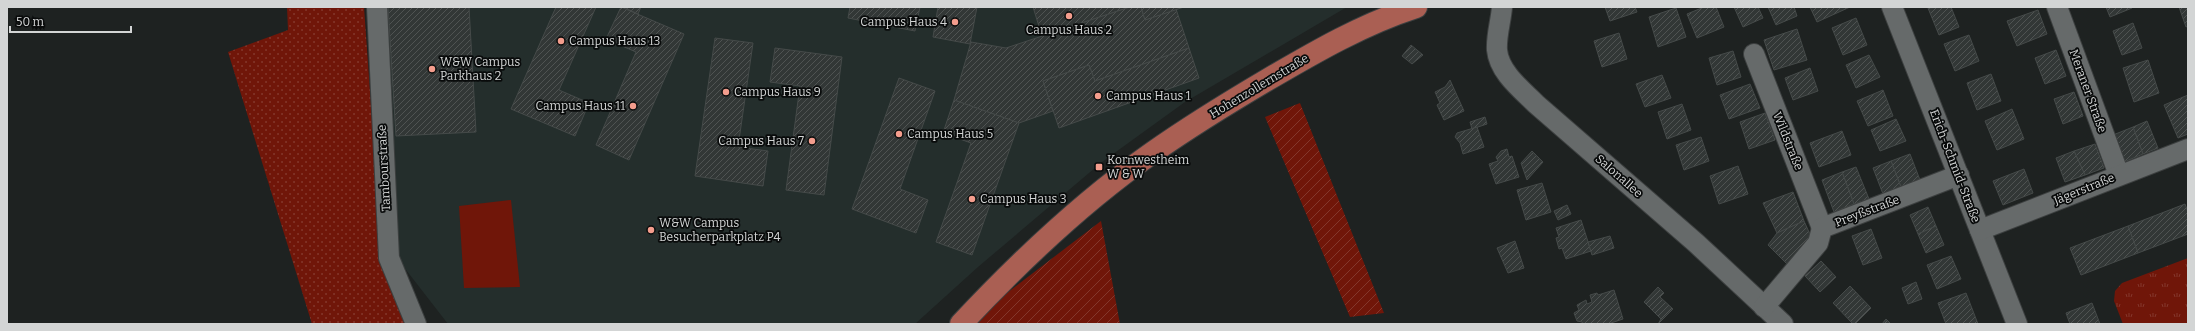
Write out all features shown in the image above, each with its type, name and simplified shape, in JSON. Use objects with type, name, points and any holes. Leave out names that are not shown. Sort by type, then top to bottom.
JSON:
[{"type":"main road","name":"Hohenzollernstraße","points":[[961,324],[1000,282],[1052,233],[1152,152],[1233,101],[1345,36],[1391,11],[1416,7]]},
{"type":"street","name":"Tambourstraße","points":[[376,7],[389,258],[416,324]]},
{"type":"street","name":"Salonallee","points":[[1502,7],[1497,50],[1501,65],[1516,83],[1542,109],[1696,243],[1783,324]]},
{"type":"street","name":"Erich-Schmid-Straße","points":[[1892,7],[2017,324]]},
{"type":"street","name":"Meraner Straße","points":[[2057,7],[2119,175]]},
{"type":"street","name":"Wildstraße","points":[[1754,54],[1822,228]]},
{"type":"street","name":"Jägerstraße","points":[[1980,230],[2188,149]]},
{"type":"street","name":"Preyßstraße","points":[[1764,307],[1818,243],[1822,228],[1959,175]]},
{"type":"shaded area","points":[[383,7],[1347,7],[1185,102],[1102,162],[978,267],[915,324],[448,324],[396,257]]},
{"type":"green space","points":[[287,7],[364,7],[382,260],[409,324],[312,324],[228,52],[288,30]]},
{"type":"green space","points":[[1300,103],[1384,313],[1350,317],[1265,117]]},
{"type":"green space","points":[[511,200],[520,287],[464,288],[459,206]]},
{"type":"green space","points":[[1101,221],[1120,324],[976,324],[995,302]]},
{"type":"green space","points":[[2188,258],[2188,324],[2123,324],[2114,301],[2115,291],[2122,283]]},
{"type":"building","name":"W&W Campus Parkhaus 2","points":[[388,7],[469,7],[476,132],[396,136]]},
{"type":"building","name":"Campus Haus 13","points":[[556,7],[596,7],[559,90],[589,103],[575,136],[511,109]]},
{"type":"building","name":"Campus Haus 11","points":[[621,7],[684,34],[629,160],[596,145],[636,52],[606,39]]},
{"type":"building","points":[[623,7],[641,7],[638,14]]},
{"type":"building","points":[[850,7],[920,7],[915,31],[848,18]]},
{"type":"building","name":"Campus Haus 4","points":[[938,7],[977,7],[970,44],[933,37]]},
{"type":"building","name":"Campus Haus 2","points":[[1033,7],[1130,7],[1042,36]]},
{"type":"building","points":[[1130,7],[1141,7],[1145,20],[1176,9],[1189,48],[1095,81],[1089,65],[1043,81],[1053,111],[1019,123],[954,100],[971,42],[1006,48]]},
{"type":"building","name":"Campus Haus 2","points":[[1141,7],[1184,7],[1145,20]]},
{"type":"building","points":[[1605,7],[1635,7],[1637,12],[1610,21]]},
{"type":"building","points":[[1704,7],[1716,7],[1724,27],[1697,38],[1687,14]]},
{"type":"building","points":[[1734,7],[1758,7],[1763,18],[1743,27]]},
{"type":"building","points":[[1768,7],[1794,7],[1797,16],[1776,25]]},
{"type":"building","points":[[1810,7],[1850,7],[1817,22]]},
{"type":"building","points":[[1951,7],[1959,27],[1939,35],[1928,8]]},
{"type":"building","points":[[2106,7],[2131,7],[2132,8],[2110,17]]},
{"type":"building","points":[[2179,7],[2188,7],[2188,26],[2186,27]]},
{"type":"building","points":[[1676,8],[1686,37],[1658,47],[1649,17]]},
{"type":"building","points":[[2038,10],[2047,34],[2017,46],[2007,21]]},
{"type":"building","points":[[1856,18],[1867,45],[1843,55],[1832,28]]},
{"type":"building","points":[[2133,23],[2142,48],[2122,55],[2113,31]]},
{"type":"building","points":[[1797,29],[1807,60],[1774,70],[1764,40]]},
{"type":"building","points":[[1619,33],[1627,59],[1602,67],[1594,41]]},
{"type":"building","points":[[1969,35],[1979,61],[1955,71],[1944,44]]},
{"type":"building","name":"Campus Haus 9","points":[[715,38],[753,43],[738,147],[768,151],[763,186],[695,176]]},
{"type":"building","points":[[1411,45],[1423,55],[1412,64],[1402,56]]},
{"type":"building","name":"Campus Haus 7","points":[[775,48],[842,57],[824,195],[786,190],[800,86],[770,82]]},
{"type":"building","name":"Campus Haus 1","points":[[1189,48],[1199,78],[1059,128],[1043,81],[1089,65],[1095,81]]},
{"type":"building","points":[[2056,50],[2066,76],[2045,84],[2035,58]]},
{"type":"building","points":[[1733,51],[1741,77],[1717,85],[1709,58]]},
{"type":"building","points":[[1869,55],[1880,77],[1856,88],[1846,65]]},
{"type":"building","points":[[2148,60],[2159,93],[2134,102],[2123,68]]},
{"type":"building","points":[[1810,68],[1818,91],[1793,100],[1785,78]]},
{"type":"building","points":[[1991,74],[2001,101],[1977,110],[1967,83]]},
{"type":"building","points":[[1662,75],[1671,98],[1645,107],[1636,84]]},
{"type":"building","name":"Campus Haus 5","points":[[899,78],[935,91],[900,189],[928,200],[916,233],[852,209]]},
{"type":"building","points":[[1450,80],[1464,111],[1444,120],[1437,105],[1440,103],[1435,92],[1445,87]]},
{"type":"building","points":[[1750,84],[1760,108],[1729,119],[1720,95]]},
{"type":"building","points":[[1883,90],[1893,116],[1868,126],[1857,101]]},
{"type":"building","points":[[2074,92],[2083,116],[2063,124],[2054,99]]},
{"type":"building","points":[[2188,95],[2188,134],[2178,138],[2164,105]]},
{"type":"building","name":"Campus Haus 3","points":[[954,100],[1019,123],[972,255],[936,242],[971,143],[943,133]]},
{"type":"building","points":[[1682,104],[1691,130],[1667,139],[1658,112]]},
{"type":"building","points":[[2012,109],[2024,139],[1997,150],[1985,121]]},
{"type":"building","points":[[1765,113],[1775,140],[1749,149],[1740,122]]},
{"type":"building","points":[[1485,117],[1487,124],[1472,129],[1470,122]]},
{"type":"building","points":[[1896,119],[1906,141],[1880,151],[1871,130]]},
{"type":"building","points":[[2147,121],[2158,148],[2143,154],[2133,127]]},
{"type":"building","points":[[1477,127],[1484,147],[1463,154],[1460,143],[1455,137],[1457,133]]},
{"type":"building","points":[[2133,127],[2143,154],[2124,162],[2113,135]]},
{"type":"building","points":[[1842,131],[1851,155],[1819,167],[1810,143]]},
{"type":"building","points":[[1701,137],[1709,161],[1684,170],[1676,145]]},
{"type":"building","points":[[2095,144],[2104,168],[2085,175],[2074,151]]},
{"type":"building","points":[[1507,149],[1509,157],[1512,156],[1519,177],[1496,184],[1489,164],[1498,161],[1496,157],[1501,151]]},
{"type":"building","points":[[1532,151],[1543,162],[1527,180],[1521,163]]},
{"type":"building","points":[[2074,151],[2085,175],[2065,182],[2056,158]]},
{"type":"building","points":[[1910,154],[1920,180],[1901,187],[1891,161]]},
{"type":"building","points":[[1891,161],[1901,187],[1883,194],[1873,168]]},
{"type":"building","points":[[1738,166],[1748,194],[1719,204],[1710,176]]},
{"type":"building","points":[[1856,167],[1869,199],[1854,204],[1842,172]]},
{"type":"building","points":[[2024,169],[2033,193],[2003,205],[1993,181]]},
{"type":"building","points":[[1842,172],[1854,204],[1834,212],[1822,180]]},
{"type":"building","points":[[1542,183],[1551,212],[1526,220],[1517,190]]},
{"type":"building","points":[[1793,192],[1804,221],[1777,233],[1763,203]]},
{"type":"building","points":[[2185,204],[2188,212],[2188,234],[2138,253],[2128,226]]},
{"type":"building","points":[[1567,205],[1571,214],[1558,220],[1554,211]]},
{"type":"building","points":[[1928,207],[1936,226],[1918,234],[1910,215]]},
{"type":"building","points":[[1581,220],[1591,251],[1566,259],[1562,248],[1559,249],[1556,238],[1559,237],[1556,228]]},
{"type":"building","points":[[1804,221],[1813,241],[1792,269],[1768,245],[1777,233]]},
{"type":"building","points":[[1936,226],[1944,245],[1926,253],[1918,234]]},
{"type":"building","points":[[2128,226],[2138,253],[2081,275],[2070,248]]},
{"type":"building","points":[[1871,229],[1882,258],[1863,265],[1852,236]]},
{"type":"building","points":[[1610,236],[1614,248],[1592,255],[1588,242]]},
{"type":"building","points":[[1515,241],[1524,268],[1508,273],[1497,248]]},
{"type":"building","points":[[1951,256],[1961,279],[1937,289],[1927,265]]},
{"type":"building","points":[[1821,261],[1836,277],[1820,292],[1805,276]]},
{"type":"building","points":[[1916,282],[1922,299],[1908,304],[1902,288]]},
{"type":"building","points":[[1850,286],[1871,308],[1855,324],[1853,324],[1833,303]]},
{"type":"building","points":[[1658,287],[1664,293],[1660,297],[1673,309],[1658,324],[1661,319],[1644,302]]},
{"type":"building","points":[[1614,290],[1623,319],[1608,324],[1583,324],[1582,322],[1577,321],[1574,313],[1579,310],[1577,305],[1586,300],[1587,304],[1592,302],[1590,295],[1597,293],[1598,295]]},
{"type":"building","points":[[1966,293],[1978,324],[1946,324],[1938,303]]},
{"type":"building","points":[[2092,303],[2100,324],[2070,324],[2066,313]]},
{"type":"building","points":[[1886,319],[1891,324],[1882,324]]},
{"type":"place","name":"Campus Haus 2","points":[[1069,16]]},
{"type":"place","name":"Campus Haus 4","points":[[955,22]]},
{"type":"place","name":"Campus Haus 13","points":[[561,41]]},
{"type":"place","name":"W&W Campus Parkhaus 2","points":[[432,69]]},
{"type":"place","name":"Campus Haus 9","points":[[726,92]]},
{"type":"place","name":"Campus Haus 1","points":[[1098,96]]},
{"type":"place","name":"Campus Haus 11","points":[[633,106]]},
{"type":"place","name":"Campus Haus 5","points":[[899,134]]},
{"type":"place","name":"Campus Haus 7","points":[[812,141]]},
{"type":"place","name":"Kornwestheim W & W","points":[[1099,167]]},
{"type":"place","name":"Campus Haus 3","points":[[972,199]]},
{"type":"place","name":"W&W Campus Besucherparkplatz P4","points":[[651,230]]}]
